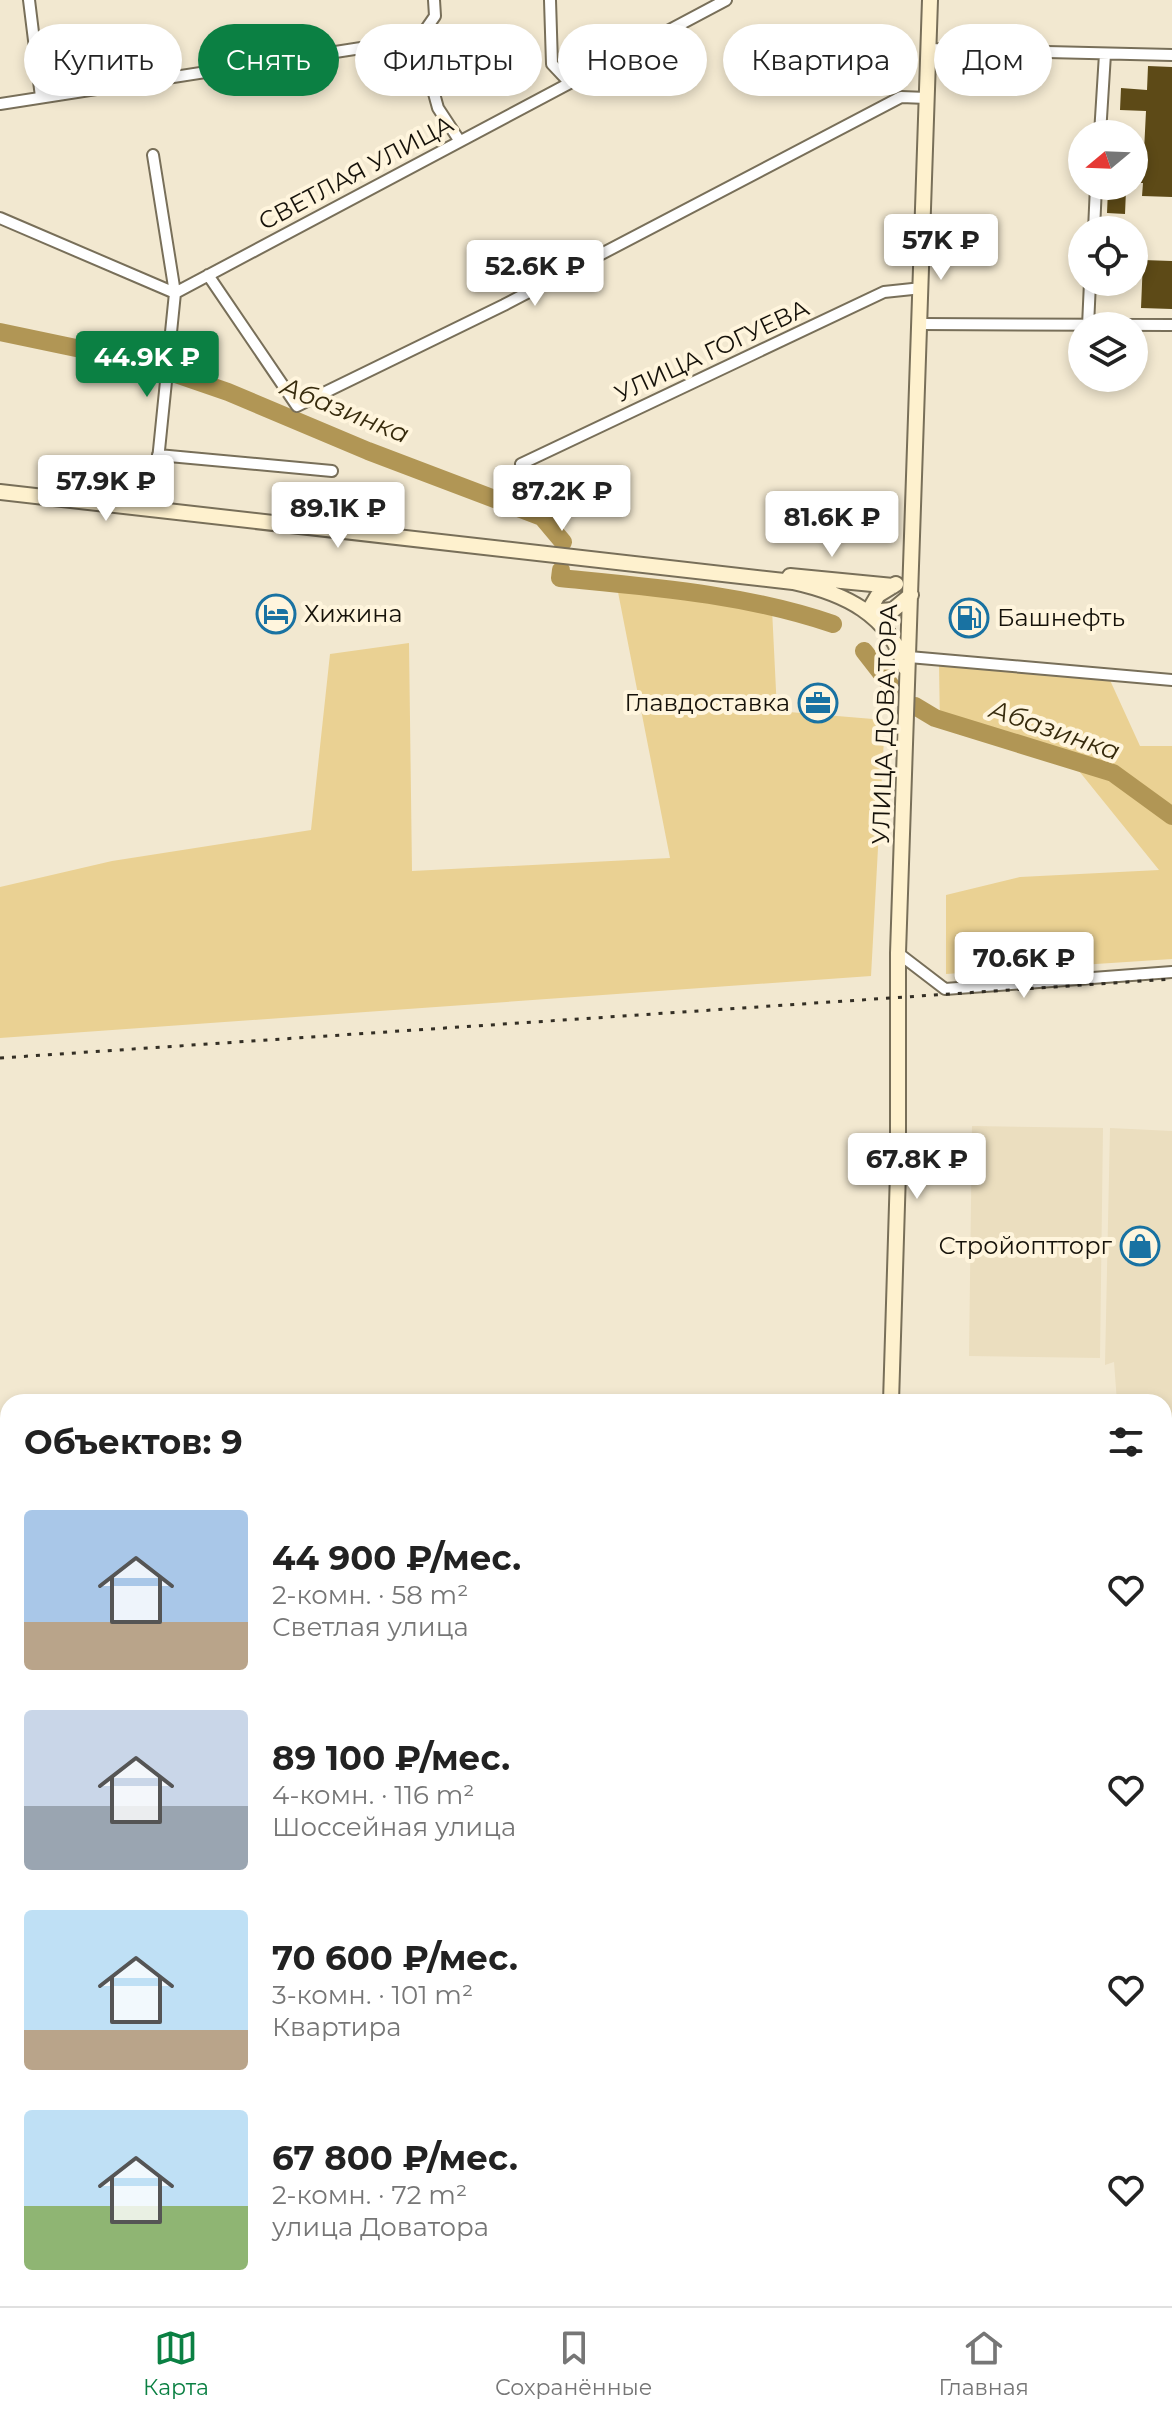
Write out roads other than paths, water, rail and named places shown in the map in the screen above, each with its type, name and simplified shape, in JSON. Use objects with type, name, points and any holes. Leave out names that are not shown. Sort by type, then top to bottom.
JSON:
[{"type":"main road","name":"УЛИЦА ДОВАТОРА","points":[[891,1394],[898,1172],[898,953],[930,0]]},
{"type":"main road","points":[[0,485],[153,507]]},
{"type":"main road","points":[[0,492],[771,579],[832,592],[868,612],[908,684]]},
{"type":"main road","points":[[868,612],[878,595],[904,578],[912,562]]},
{"type":"main road","points":[[771,579],[801,575],[893,586]]},
{"type":"main road","points":[[868,612],[893,610],[911,595]]},
{"type":"street","points":[[29,0],[41,97]]},
{"type":"street","points":[[429,24],[435,16],[434,0]]},
{"type":"street","points":[[550,0],[552,64],[558,70]]},
{"type":"street","name":"СВЕТЛАЯ УЛИЦА","points":[[680,24],[726,0]]},
{"type":"street","points":[[0,104],[355,49]]},
{"type":"street","points":[[927,49],[1172,55]]},
{"type":"street","points":[[1101,120],[1105,54]]},
{"type":"street","name":"СВЕТЛАЯ УЛИЦА","points":[[175,293],[558,88]]},
{"type":"street","points":[[435,96],[438,108],[459,140]]},
{"type":"street","points":[[208,275],[297,406],[504,305],[901,97],[927,98]]},
{"type":"street","points":[[153,155],[175,293],[153,507]]},
{"type":"street","points":[[0,218],[175,293]]},
{"type":"street","name":"УЛИЦА ГОГУЕВА","points":[[521,464],[884,292],[922,288]]},
{"type":"street","points":[[921,324],[1068,326]]},
{"type":"street","points":[[1148,325],[1172,325]]},
{"type":"street","points":[[158,455],[332,471]]},
{"type":"street","points":[[909,657],[1172,680]]},
{"type":"street","points":[[898,953],[945,989],[1172,972]]},
{"type":"waterway","name":"Абазинка","points":[[0,332],[138,361],[228,392],[368,451],[542,517],[563,542]]},
{"type":"waterway","name":"Абазинка","points":[[561,570],[560,578],[732,599],[833,624]]},
{"type":"waterway","name":"Абазинка","points":[[864,651],[899,696]]},
{"type":"waterway","name":"Абазинка","points":[[915,706],[935,718],[1113,773],[1172,816]]},
{"type":"railway","points":[[0,1058],[1172,979]]},
{"type":"place","name":"Хижина","points":[[276,614]]},
{"type":"place","name":"Башнефть","points":[[969,618]]},
{"type":"place","name":"Главдоставка","points":[[818,703]]},
{"type":"place","name":"Стройоптторг","points":[[1140,1246]]}]
